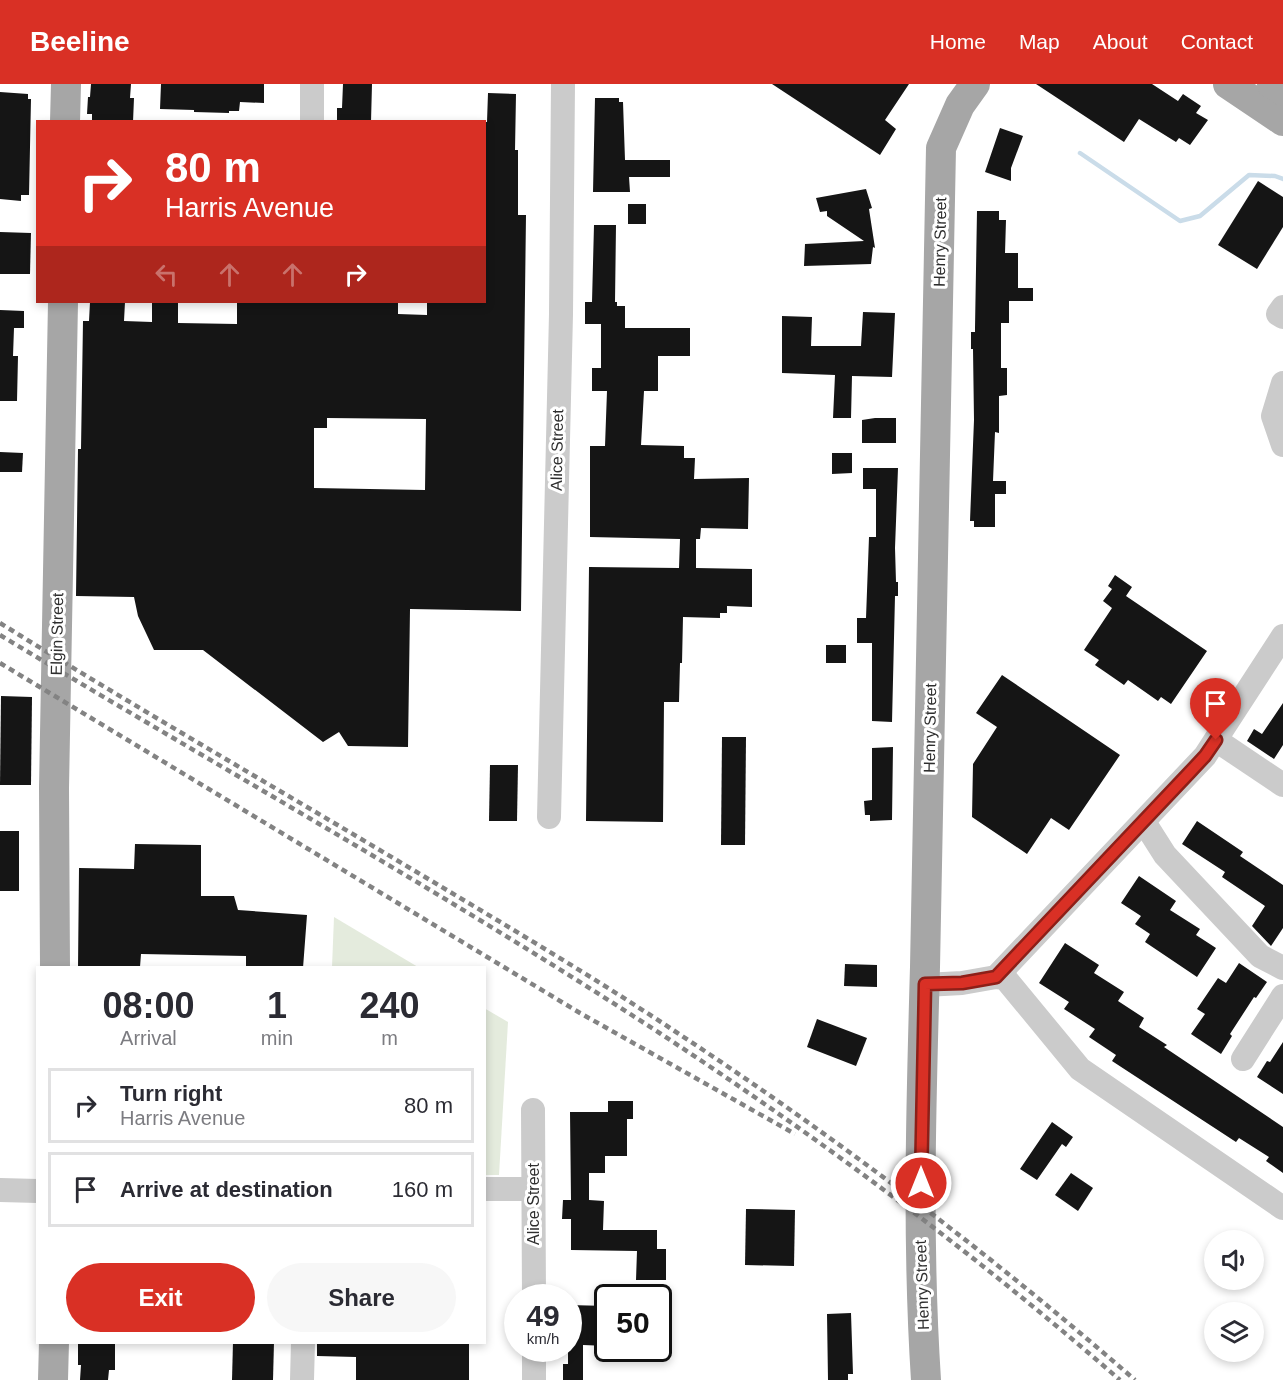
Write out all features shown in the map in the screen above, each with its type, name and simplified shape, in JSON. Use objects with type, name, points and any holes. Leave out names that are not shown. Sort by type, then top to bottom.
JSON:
[{"type":"main road","points":[[65,120],[66,84]]},
{"type":"main road","points":[[1228,84],[1283,121]]},
{"type":"main road","points":[[1272,84],[1283,91]]},
{"type":"main road","name":"Henry Street","points":[[926,1380],[920,1276],[922,1043],[941,148],[970,86]]},
{"type":"main road","name":"Elgin Street","points":[[55,966],[54,788],[63,303]]},
{"type":"main road","points":[[54,1344],[54,1380]]},
{"type":"street","points":[[312,84],[312,120]]},
{"type":"street","name":"Alice Street","points":[[549,817],[560,338],[563,84]]},
{"type":"street","points":[[1283,307],[1278,314],[1283,317]]},
{"type":"street","points":[[1283,383],[1273,416],[1283,445]]},
{"type":"street","points":[[996,977],[1205,756],[1283,636]]},
{"type":"street","points":[[1216,740],[1283,785]]},
{"type":"street","points":[[1144,822],[1165,855],[1260,956],[1283,968]]},
{"type":"street","points":[[925,984],[1005,978],[1080,1069],[1283,1208]]},
{"type":"street","points":[[1243,1059],[1283,996]]},
{"type":"street","name":"Alice Street","points":[[533,1110],[534,1284]]},
{"type":"street","points":[[486,1189],[533,1189]]},
{"type":"street","points":[[0,1190],[36,1191]]},
{"type":"street","points":[[302,1380],[303,1344]]},
{"type":"street","points":[[534,1362],[534,1380]]},
{"type":"shaded area","points":[[334,917],[416,966],[332,966]]},
{"type":"shaded area","points":[[486,1009],[508,1022],[499,1175],[486,1175]]},
{"type":"building","points":[[91,84],[131,84],[130,98],[134,98],[133,120],[92,120],[92,114],[87,114],[88,97],[90,97]]},
{"type":"building","points":[[161,84],[264,84],[264,103],[240,102],[239,111],[229,111],[229,113],[160,109]]},
{"type":"building","points":[[343,84],[372,84],[371,120],[337,120],[337,108],[342,108]]},
{"type":"building","points":[[772,84],[909,84],[885,120],[896,129],[880,155]]},
{"type":"building","points":[[1036,84],[1152,84],[1178,101],[1183,94],[1201,106],[1196,113],[1208,120],[1190,145],[1179,138],[1176,142],[1139,119],[1124,142]]},
{"type":"building","points":[[0,92],[28,94],[28,99],[31,99],[29,195],[21,195],[21,201],[0,199]]},
{"type":"building","points":[[488,93],[516,94],[515,150],[518,150],[518,215],[526,215],[521,611],[410,609],[408,747],[348,746],[339,732],[323,742],[203,650],[154,650],[138,616],[134,597],[76,596],[83,321],[89,321],[90,303],[125,303],[124,321],[152,322],[152,303],[178,303],[178,323],[237,324],[237,303],[398,303],[398,314],[427,315],[427,303],[486,303]],"holes":[[[327,418],[426,419],[425,490],[314,488],[314,428],[327,428]]]},
{"type":"building","points":[[595,98],[619,98],[619,102],[623,102],[625,160],[670,160],[670,177],[629,177],[630,192],[593,192]]},
{"type":"building","points":[[1000,128],[1023,136],[1011,168],[1011,181],[985,172]]},
{"type":"building","points":[[1258,181],[1283,197],[1283,227],[1257,269],[1218,245]]},
{"type":"building","points":[[866,189],[872,208],[869,209],[875,248],[873,247],[871,264],[804,266],[805,244],[864,241],[827,216],[827,211],[820,212],[816,198]]},
{"type":"building","points":[[628,204],[646,204],[646,224],[628,224]]},
{"type":"building","points":[[977,211],[999,211],[999,220],[1006,220],[1005,253],[1018,253],[1018,288],[1033,288],[1033,301],[1009,301],[1009,323],[1001,323],[1001,368],[1007,368],[1007,395],[999,396],[999,433],[995,432],[993,481],[1006,481],[1006,494],[995,494],[995,527],[974,527],[974,521],[970,521],[974,420],[971,332],[975,332]]},
{"type":"building","points":[[594,225],[616,225],[615,302],[617,306],[625,306],[625,328],[690,328],[690,356],[658,356],[658,391],[644,391],[641,445],[684,446],[684,458],[695,458],[694,479],[749,478],[748,529],[701,528],[700,539],[696,539],[696,568],[752,569],[752,607],[727,606],[727,613],[720,613],[720,618],[683,617],[679,702],[664,702],[663,822],[586,821],[589,567],[679,568],[680,539],[590,537],[590,446],[605,446],[607,391],[592,391],[592,368],[601,368],[601,324],[585,324],[585,302],[592,302]]},
{"type":"building","points":[[0,232],[31,233],[30,274],[0,274]]},
{"type":"building","points":[[0,310],[24,311],[24,328],[14,328],[13,356],[18,356],[17,401],[0,401]]},
{"type":"building","points":[[863,312],[895,313],[892,377],[852,376],[851,418],[833,418],[835,375],[782,373],[782,316],[812,317],[811,346],[861,346]]},
{"type":"building","points":[[896,418],[896,443],[862,443],[862,420]]},
{"type":"building","points":[[0,452],[23,453],[22,472],[0,472]]},
{"type":"building","points":[[832,453],[852,453],[852,473],[832,474]]},
{"type":"building","points":[[863,468],[898,468],[895,548],[898,596],[895,596],[892,722],[872,721],[872,643],[857,643],[857,618],[866,618],[869,537],[876,537],[876,489],[863,489]]},
{"type":"building","points":[[1115,575],[1132,587],[1126,596],[1207,651],[1171,704],[1161,697],[1158,701],[1128,680],[1124,685],[1095,665],[1099,660],[1084,650],[1112,608],[1103,601],[1112,589],[1108,586]]},
{"type":"building","points":[[826,645],[846,645],[846,663],[826,663]]},
{"type":"building","points":[[1002,675],[1120,755],[1069,830],[1051,818],[1027,854],[972,817],[973,764],[997,727],[976,713]]},
{"type":"building","points":[[1,696],[32,697],[31,785],[0,785]]},
{"type":"building","points":[[1283,703],[1283,745],[1274,759],[1247,741],[1254,729],[1262,734]]},
{"type":"building","points":[[722,737],[746,737],[745,845],[721,845]]},
{"type":"building","points":[[893,747],[892,820],[870,821],[870,815],[865,815],[864,801],[872,800],[872,748]]},
{"type":"building","points":[[490,765],[518,765],[517,821],[489,821]]},
{"type":"building","points":[[1197,821],[1243,852],[1240,856],[1283,885],[1283,928],[1271,946],[1252,926],[1265,906],[1222,877],[1225,872],[1182,844]]},
{"type":"building","points":[[0,831],[19,831],[19,891],[0,891]]},
{"type":"building","points":[[135,844],[201,845],[201,896],[234,896],[238,910],[307,915],[303,966],[246,966],[246,956],[141,954],[140,966],[78,966],[79,868],[134,869]]},
{"type":"building","points":[[1139,876],[1176,901],[1170,910],[1200,929],[1196,935],[1216,948],[1197,977],[1145,942],[1150,934],[1135,924],[1141,916],[1121,903]]},
{"type":"building","points":[[1065,943],[1099,965],[1094,973],[1124,992],[1118,1001],[1144,1018],[1139,1027],[1167,1045],[1164,1047],[1283,1127],[1283,1173],[1266,1161],[1269,1157],[1239,1138],[1236,1142],[1112,1061],[1116,1055],[1089,1037],[1095,1029],[1064,1009],[1069,1002],[1039,983]]},
{"type":"building","points":[[1239,963],[1267,982],[1256,998],[1254,997],[1230,1034],[1232,1036],[1221,1054],[1191,1034],[1205,1014],[1197,1009],[1218,978],[1226,983]]},
{"type":"building","points":[[845,964],[877,965],[877,987],[844,986]]},
{"type":"building","points":[[817,1019],[867,1038],[856,1066],[807,1047]]},
{"type":"building","points":[[1283,1042],[1283,1094],[1257,1077]]},
{"type":"building","points":[[608,1101],[633,1101],[633,1119],[627,1119],[627,1156],[605,1156],[605,1173],[589,1173],[589,1200],[604,1201],[603,1230],[657,1230],[657,1249],[666,1249],[666,1280],[636,1280],[637,1251],[571,1250],[571,1219],[562,1219],[563,1200],[571,1200],[570,1112],[608,1112]]},
{"type":"building","points":[[1052,1122],[1073,1137],[1066,1147],[1062,1144],[1037,1180],[1020,1169]]},
{"type":"building","points":[[1071,1173],[1093,1188],[1078,1211],[1055,1195]]},
{"type":"building","points":[[746,1209],[795,1210],[794,1266],[745,1265]]},
{"type":"building","points":[[582,1305],[594,1306],[594,1345],[583,1345],[583,1380],[563,1380],[563,1364],[568,1364],[568,1362],[582,1362]]},
{"type":"building","points":[[851,1313],[853,1374],[848,1374],[848,1380],[828,1380],[827,1314]]},
{"type":"building","points":[[78,1344],[115,1344],[115,1370],[109,1370],[108,1380],[80,1380],[81,1365],[78,1365]]},
{"type":"building","points":[[233,1344],[274,1344],[273,1380],[232,1380]]},
{"type":"building","points":[[317,1344],[469,1344],[469,1380],[356,1380],[356,1357],[317,1356]]},
{"type":"waterway","points":[[1080,153],[1180,221],[1200,216],[1249,175],[1275,176],[1283,179]]},
{"type":"railway","points":[[0,623],[517,932],[670,1028],[791,1110],[908,1196],[1023,1286],[1135,1380]]},
{"type":"railway","points":[[0,635],[498,931],[661,1034],[780,1115],[896,1199],[1010,1288],[1120,1380]]},
{"type":"railway","points":[[0,663],[580,1013],[795,1134]]},
{"type":"route","points":[[921,1183],[922,1043],[925,984],[962,983],[996,977],[1144,822],[1205,756],[1216,740]]}]
